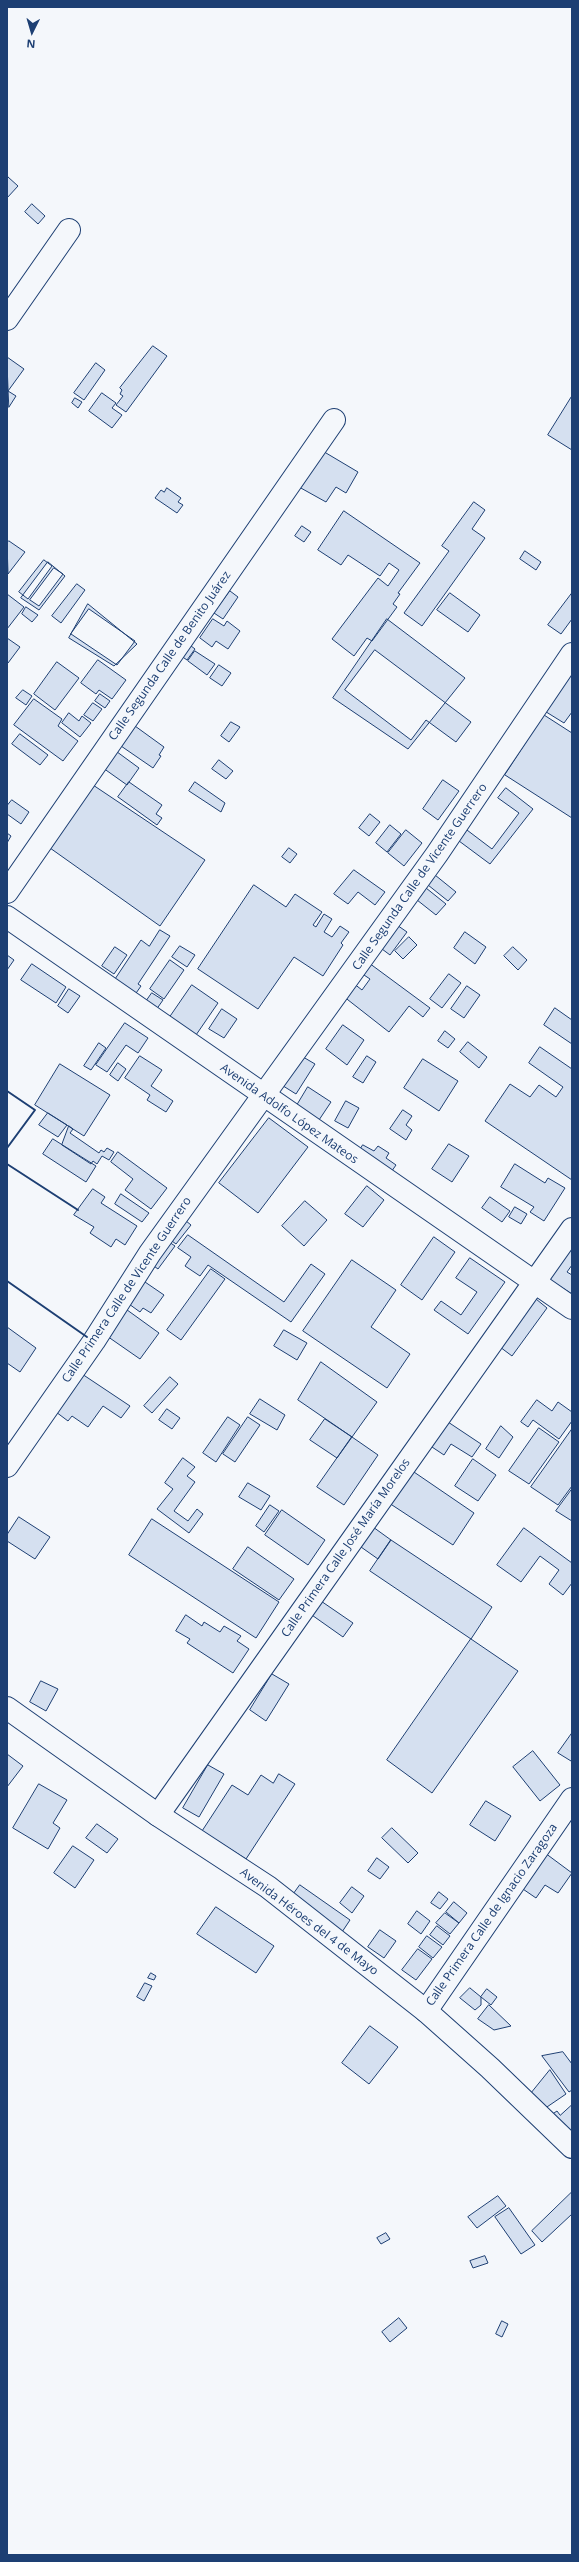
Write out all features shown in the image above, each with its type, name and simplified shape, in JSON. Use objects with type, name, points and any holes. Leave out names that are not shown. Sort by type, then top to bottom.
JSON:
[{"type":"street","points":[[7,319],[69,230]]},
{"type":"street","name":"Calle Segunda Calle de Benito Juárez","points":[[7,892],[334,420]]},
{"type":"street","name":"Calle Segunda Calle de Vicente Guerrero","points":[[264,1097],[437,854],[572,654]]},
{"type":"street","name":"Avenida Adolfo López Mateos","points":[[7,917],[264,1097],[572,1308]]},
{"type":"street","name":"Calle Primera Calle de Vicente Guerrero","points":[[7,1466],[94,1341],[150,1253],[264,1097]]},
{"type":"street","name":"Calle Primera Calle José María Morelos","points":[[158,1815],[572,1229]]},
{"type":"street","name":"Avenida Héroes del 4 de Mayo","points":[[7,1708],[158,1815],[268,1887],[426,2011],[490,2068],[572,2147]]},
{"type":"street","name":"Calle Primera Calle de Ignacio Zaragoza","points":[[426,2011],[572,1800]]},
{"type":"building","points":[[8,177],[18,186],[7,198],[7,178]]},
{"type":"building","points":[[32,204],[45,216],[38,224],[25,212]]},
{"type":"building","points":[[153,346],[167,356],[126,412],[116,405],[123,396],[120,394],[122,390],[120,388]]},
{"type":"building","points":[[7,357],[24,369],[8,391]]},
{"type":"building","points":[[96,363],[105,370],[84,400],[74,393]]},
{"type":"building","points":[[8,391],[16,396],[9,407]]},
{"type":"building","points":[[102,393],[116,403],[112,408],[122,415],[112,428],[89,411]]},
{"type":"building","points":[[572,396],[572,450],[548,435]]},
{"type":"building","points":[[75,398],[82,402],[78,408],[72,403]]},
{"type":"building","points":[[321,450],[358,472],[346,493],[336,487],[326,502],[299,487]]},
{"type":"building","points":[[167,488],[181,498],[178,502],[183,505],[177,513],[155,498],[161,490],[164,492]]},
{"type":"building","points":[[474,502],[485,510],[472,529],[485,538],[422,626],[404,613],[449,551],[442,546]]},
{"type":"building","points":[[344,511],[420,563],[398,593],[400,594],[393,604],[397,607],[372,641],[367,638],[354,656],[332,639],[378,578],[388,586],[399,570],[389,563],[380,576],[348,555],[341,565],[318,550]]},
{"type":"building","points":[[302,526],[311,532],[304,542],[295,536]]},
{"type":"building","points":[[9,541],[25,552],[8,574],[7,543]]},
{"type":"building","points":[[525,551],[541,562],[536,570],[520,559]]},
{"type":"building","points":[[44,560],[52,566],[28,599],[19,592]]},
{"type":"building","points":[[48,562],[65,576],[39,610],[21,598]]},
{"type":"building","points":[[54,568],[63,574],[39,606],[30,600]]},
{"type":"building","points":[[77,584],[85,590],[61,623],[52,616]]},
{"type":"building","points":[[230,591],[238,597],[223,619],[214,613]]},
{"type":"building","points":[[450,593],[480,615],[468,632],[437,610]]},
{"type":"building","points":[[572,593],[572,619],[561,634],[548,625]]},
{"type":"building","points":[[7,594],[24,607],[7,629]]},
{"type":"building","points":[[88,604],[137,644],[114,666],[69,638]]},
{"type":"building","points":[[26,607],[38,615],[32,622],[22,614]]},
{"type":"building","points":[[89,609],[135,641],[117,665],[71,634]]},
{"type":"building","points":[[213,619],[224,626],[227,621],[240,631],[228,649],[216,641],[212,647],[200,638]]},
{"type":"building","points":[[387,619],[465,678],[408,749],[333,698]]},
{"type":"building","points":[[7,638],[20,647],[8,663],[7,663]]},
{"type":"building","points":[[182,639],[195,649],[187,660],[174,651]]},
{"type":"building","points":[[375,650],[471,722],[456,742],[426,720],[411,740],[345,690]]},
{"type":"building","points":[[195,651],[215,664],[207,675],[188,661]]},
{"type":"building","points":[[98,660],[126,680],[112,699],[99,690],[96,694],[81,683]]},
{"type":"building","points":[[57,662],[79,678],[55,710],[34,694]]},
{"type":"building","points":[[219,665],[231,673],[222,686],[210,678]]},
{"type":"building","points":[[572,665],[572,712],[564,723],[543,710]]},
{"type":"building","points":[[23,690],[32,696],[26,705],[16,698]]},
{"type":"building","points":[[100,694],[110,701],[105,708],[95,701]]},
{"type":"building","points":[[34,699],[62,719],[58,726],[78,741],[63,761],[14,725]]},
{"type":"building","points":[[93,703],[102,709],[93,721],[84,715]]},
{"type":"building","points":[[69,713],[79,721],[82,716],[91,723],[80,737],[62,723]]},
{"type":"building","points":[[544,715],[572,733],[572,818],[505,775]]},
{"type":"building","points":[[231,722],[240,727],[229,742],[221,736]]},
{"type":"building","points":[[135,726],[164,747],[159,755],[161,756],[153,768],[121,746]]},
{"type":"building","points":[[20,734],[48,755],[40,765],[12,744]]},
{"type":"building","points":[[109,746],[139,768],[127,785],[96,763]]},
{"type":"building","points":[[219,760],[233,771],[226,779],[212,769]]},
{"type":"building","points":[[443,780],[459,791],[438,820],[423,809]]},
{"type":"building","points":[[129,782],[162,805],[156,814],[162,818],[157,825],[118,797]]},
{"type":"building","points":[[195,782],[225,803],[221,812],[189,791]]},
{"type":"building","points":[[90,783],[205,860],[160,926],[50,848]]},
{"type":"building","points":[[506,788],[533,809],[490,864],[455,838],[463,827],[492,849],[519,813],[498,798]]},
{"type":"building","points":[[12,800],[29,812],[21,824],[7,814],[7,806]]},
{"type":"building","points":[[370,814],[380,822],[369,836],[359,828]]},
{"type":"building","points":[[390,825],[401,834],[387,852],[376,843]]},
{"type":"building","points":[[406,830],[422,843],[404,866],[388,853]]},
{"type":"building","points":[[7,833],[11,836],[7,843]]},
{"type":"building","points":[[289,848],[297,854],[290,863],[282,857]]},
{"type":"building","points":[[354,870],[385,892],[375,905],[358,892],[348,904],[334,894]]},
{"type":"building","points":[[435,875],[456,892],[448,901],[428,885]]},
{"type":"building","points":[[421,884],[446,904],[436,915],[412,896]]},
{"type":"building","points":[[254,885],[286,907],[295,894],[322,912],[313,925],[316,927],[324,914],[332,919],[324,932],[332,937],[340,926],[349,932],[341,943],[343,945],[323,976],[294,957],[258,1009],[198,969]]},
{"type":"building","points":[[394,923],[407,932],[390,955],[378,946]]},
{"type":"building","points":[[160,930],[170,936],[138,984],[141,986],[134,996],[113,982],[141,940],[149,946]]},
{"type":"building","points":[[465,932],[486,947],[475,964],[454,948]]},
{"type":"building","points":[[409,937],[417,945],[403,959],[395,951]]},
{"type":"building","points":[[180,946],[195,955],[187,967],[172,957]]},
{"type":"building","points":[[115,947],[127,955],[114,974],[102,966]]},
{"type":"building","points":[[513,947],[527,960],[518,970],[504,956]]},
{"type":"building","points":[[7,955],[14,960],[7,970]]},
{"type":"building","points":[[170,960],[184,970],[164,999],[150,989]]},
{"type":"building","points":[[369,963],[430,1008],[423,1017],[409,1006],[389,1032],[343,996],[353,983],[362,990],[370,979],[361,973]]},
{"type":"building","points":[[32,964],[66,987],[56,1003],[21,980]]},
{"type":"building","points":[[449,974],[461,983],[442,1008],[430,999]]},
{"type":"building","points":[[192,985],[218,1003],[196,1035],[170,1017]]},
{"type":"building","points":[[467,986],[480,995],[464,1018],[451,1009]]},
{"type":"building","points":[[69,989],[80,996],[68,1013],[58,1006]]},
{"type":"building","points":[[152,993],[163,1000],[156,1010],[145,1003]]},
{"type":"building","points":[[555,1008],[572,1020],[572,1044],[544,1025]]},
{"type":"building","points":[[222,1009],[237,1019],[224,1038],[209,1029]]},
{"type":"building","points":[[125,1023],[148,1038],[138,1053],[126,1045],[107,1072],[96,1065]]},
{"type":"building","points":[[343,1025],[364,1040],[347,1065],[326,1049]]},
{"type":"building","points":[[445,1031],[455,1039],[448,1048],[438,1041]]},
{"type":"building","points":[[468,1042],[487,1057],[479,1068],[460,1052]]},
{"type":"building","points":[[99,1043],[106,1048],[91,1070],[84,1066]]},
{"type":"building","points":[[540,1047],[572,1069],[572,1180],[485,1121],[510,1084],[530,1097],[539,1085],[556,1097],[563,1087],[529,1063]]},
{"type":"building","points":[[298,1054],[315,1064],[296,1094],[280,1084]]},
{"type":"building","points":[[140,1056],[162,1070],[151,1086],[173,1101],[166,1112],[147,1100],[150,1095],[125,1078]]},
{"type":"building","points":[[367,1056],[376,1062],[363,1083],[353,1077]]},
{"type":"building","points":[[423,1059],[458,1081],[439,1111],[404,1088]]},
{"type":"building","points":[[118,1063],[126,1069],[118,1081],[110,1075]]},
{"type":"building","points":[[60,1064],[110,1095],[84,1136],[35,1105]]},
{"type":"building","points":[[308,1087],[331,1102],[315,1126],[293,1112]]},
{"type":"building","points":[[346,1101],[359,1108],[348,1128],[335,1121]]},
{"type":"building","points":[[403,1110],[412,1116],[406,1125],[412,1130],[406,1140],[390,1129]]},
{"type":"building","points":[[48,1113],[67,1125],[58,1137],[39,1125]]},
{"type":"building","points":[[269,1118],[308,1147],[258,1213],[219,1183]]},
{"type":"building","points":[[69,1126],[73,1129],[70,1133],[99,1153],[101,1150],[104,1152],[107,1148],[114,1152],[109,1160],[102,1156],[97,1164],[93,1161],[91,1164],[62,1145]]},
{"type":"building","points":[[53,1139],[96,1166],[86,1182],[43,1154]]},
{"type":"building","points":[[449,1144],[469,1156],[452,1182],[432,1169]]},
{"type":"building","points":[[363,1145],[374,1151],[378,1146],[389,1153],[386,1158],[396,1165],[387,1178],[355,1158]]},
{"type":"building","points":[[118,1152],[167,1188],[151,1209],[125,1190],[133,1179],[111,1162]]},
{"type":"building","points":[[515,1164],[545,1183],[548,1178],[565,1188],[544,1221],[530,1212],[534,1207],[501,1187]]},
{"type":"building","points":[[367,1186],[384,1200],[363,1227],[345,1214]]},
{"type":"building","points":[[93,1189],[105,1197],[101,1203],[137,1226],[125,1245],[116,1239],[111,1247],[90,1233],[94,1227],[74,1215]]},
{"type":"building","points":[[121,1194],[149,1213],[142,1222],[115,1204]]},
{"type":"building","points":[[490,1197],[510,1211],[502,1222],[482,1208]]},
{"type":"building","points":[[305,1201],[327,1220],[304,1246],[282,1226]]},
{"type":"building","points":[[515,1207],[527,1214],[521,1224],[509,1217]]},
{"type":"building","points":[[180,1216],[191,1225],[176,1244],[164,1235]]},
{"type":"building","points":[[188,1235],[284,1302],[311,1264],[325,1274],[291,1322],[208,1265],[200,1276],[185,1266],[191,1257],[178,1248]]},
{"type":"building","points":[[434,1237],[455,1252],[422,1300],[401,1285]]},
{"type":"building","points":[[163,1238],[175,1246],[158,1269],[147,1261]]},
{"type":"building","points":[[572,1247],[572,1265],[567,1272],[572,1275],[572,1294],[544,1276]]},
{"type":"building","points":[[470,1258],[505,1282],[468,1334],[434,1310],[441,1301],[461,1315],[477,1292],[456,1278]]},
{"type":"building","points":[[352,1260],[396,1290],[371,1327],[410,1354],[387,1388],[303,1331]]},
{"type":"building","points":[[211,1269],[225,1279],[181,1340],[167,1330]]},
{"type":"building","points":[[145,1282],[164,1295],[151,1313],[143,1308],[140,1312],[129,1304]]},
{"type":"building","points":[[536,1299],[547,1308],[512,1356],[500,1347]]},
{"type":"building","points":[[123,1307],[159,1333],[140,1359],[104,1334]]},
{"type":"building","points":[[7,1327],[36,1348],[20,1372],[7,1363]]},
{"type":"building","points":[[284,1330],[307,1343],[297,1360],[274,1346]]},
{"type":"building","points":[[321,1362],[377,1402],[352,1437],[298,1400]]},
{"type":"building","points":[[82,1374],[130,1406],[121,1418],[103,1406],[88,1427],[72,1416],[68,1421],[56,1412]]},
{"type":"building","points":[[170,1377],[178,1384],[152,1413],[144,1406]]},
{"type":"building","points":[[260,1399],[285,1415],[277,1430],[250,1414]]},
{"type":"building","points":[[537,1400],[552,1411],[558,1402],[572,1412],[572,1421],[559,1439],[533,1420],[528,1427],[521,1422]]},
{"type":"building","points":[[167,1409],[180,1418],[172,1429],[159,1420]]},
{"type":"building","points":[[228,1417],[240,1425],[216,1462],[203,1453]]},
{"type":"building","points":[[248,1417],[260,1425],[235,1462],[223,1454]]},
{"type":"building","points":[[325,1419],[352,1437],[337,1458],[310,1440]]},
{"type":"building","points":[[445,1420],[481,1444],[472,1457],[451,1444],[444,1455],[429,1445]]},
{"type":"building","points":[[501,1426],[513,1437],[499,1458],[486,1449]]},
{"type":"building","points":[[539,1428],[559,1442],[529,1484],[509,1471]]},
{"type":"building","points":[[572,1429],[572,1486],[558,1505],[531,1487]]},
{"type":"building","points":[[352,1437],[378,1455],[344,1505],[317,1487]]},
{"type":"building","points":[[183,1458],[195,1467],[187,1476],[195,1482],[174,1511],[188,1521],[197,1509],[203,1514],[189,1533],[157,1509],[173,1489],[165,1483]]},
{"type":"building","points":[[473,1459],[496,1475],[478,1501],[455,1486]]},
{"type":"building","points":[[411,1470],[474,1513],[453,1545],[389,1503]]},
{"type":"building","points":[[248,1483],[270,1496],[261,1510],[239,1497]]},
{"type":"building","points":[[572,1489],[572,1521],[556,1511]]},
{"type":"building","points":[[270,1505],[279,1511],[264,1532],[256,1526]]},
{"type":"building","points":[[282,1510],[325,1540],[308,1565],[265,1535]]},
{"type":"building","points":[[19,1517],[50,1537],[35,1559],[7,1541],[7,1535]]},
{"type":"building","points":[[152,1519],[279,1602],[256,1638],[129,1555]]},
{"type":"building","points":[[373,1527],[391,1540],[378,1559],[361,1547]]},
{"type":"building","points":[[524,1528],[572,1563],[572,1583],[563,1595],[549,1584],[559,1570],[540,1556],[521,1582],[497,1565]]},
{"type":"building","points":[[391,1540],[492,1607],[471,1639],[370,1571]]},
{"type":"building","points":[[248,1547],[294,1579],[279,1600],[233,1569]]},
{"type":"building","points":[[318,1599],[353,1623],[343,1637],[309,1613]]},
{"type":"building","points":[[186,1615],[202,1626],[204,1622],[220,1632],[224,1626],[241,1636],[237,1641],[249,1649],[233,1673],[187,1643],[190,1639],[176,1631]]},
{"type":"building","points":[[471,1639],[518,1671],[432,1793],[387,1760]]},
{"type":"building","points":[[272,1674],[289,1684],[266,1721],[250,1710]]},
{"type":"building","points":[[41,1681],[58,1689],[46,1711],[30,1702]]},
{"type":"building","points":[[572,1733],[572,1759],[571,1761],[558,1753]]},
{"type":"building","points":[[533,1751],[560,1785],[540,1801],[513,1767]]},
{"type":"building","points":[[7,1754],[23,1766],[7,1787]]},
{"type":"building","points":[[208,1765],[224,1774],[199,1817],[183,1808]]},
{"type":"building","points":[[279,1774],[295,1784],[246,1859],[202,1831],[232,1785],[248,1795],[261,1775],[273,1783]]},
{"type":"building","points":[[39,1784],[67,1800],[53,1823],[60,1828],[48,1849],[13,1828]]},
{"type":"building","points":[[486,1801],[511,1816],[495,1841],[470,1825]]},
{"type":"building","points":[[97,1824],[118,1839],[107,1853],[86,1838]]},
{"type":"building","points":[[392,1828],[418,1853],[408,1863],[382,1838]]},
{"type":"building","points":[[73,1846],[94,1860],[75,1888],[54,1873]]},
{"type":"building","points":[[541,1850],[572,1873],[558,1893],[545,1885],[536,1898],[517,1885]]},
{"type":"building","points":[[377,1858],[389,1867],[380,1879],[368,1871]]},
{"type":"building","points":[[300,1885],[350,1920],[340,1935],[290,1899]]},
{"type":"building","points":[[352,1887],[364,1896],[352,1913],[340,1903]]},
{"type":"building","points":[[439,1892],[448,1899],[440,1909],[431,1903]]},
{"type":"building","points":[[454,1902],[467,1913],[459,1923],[446,1912]]},
{"type":"building","points":[[216,1907],[274,1946],[256,1973],[197,1934]]},
{"type":"building","points":[[417,1911],[430,1921],[421,1934],[408,1924]]},
{"type":"building","points":[[445,1913],[459,1923],[450,1934],[436,1923]]},
{"type":"building","points":[[437,1926],[450,1936],[443,1945],[430,1935]]},
{"type":"building","points":[[380,1930],[396,1941],[384,1958],[368,1947]]},
{"type":"building","points":[[427,1936],[442,1947],[433,1958],[419,1947]]},
{"type":"building","points":[[418,1949],[432,1959],[416,1980],[402,1970]]},
{"type":"building","points":[[151,1973],[156,1976],[154,1980],[148,1978]]},
{"type":"building","points":[[145,1983],[152,1986],[144,2001],[137,1997]]},
{"type":"building","points":[[470,1988],[481,1997],[481,2005],[475,2010],[460,1998]]},
{"type":"building","points":[[487,1989],[497,1997],[491,2005],[481,1997]]},
{"type":"building","points":[[489,2005],[511,2026],[494,2030],[478,2019]]},
{"type":"building","points":[[370,2026],[398,2047],[369,2084],[342,2063]]},
{"type":"building","points":[[563,2052],[572,2064],[572,2090],[569,2092],[542,2056]]},
{"type":"building","points":[[550,2070],[566,2094],[544,2109],[529,2096]]},
{"type":"building","points":[[572,2105],[572,2130],[566,2133],[551,2115],[557,2111],[560,2115]]},
{"type":"building","points":[[572,2192],[572,2214],[542,2242],[532,2231]]},
{"type":"building","points":[[498,2196],[506,2206],[477,2228],[468,2217]]},
{"type":"building","points":[[509,2208],[535,2245],[521,2254],[495,2217]]},
{"type":"building","points":[[386,2233],[390,2239],[381,2244],[377,2238]]},
{"type":"building","points":[[485,2256],[488,2263],[473,2268],[470,2261]]},
{"type":"building","points":[[399,2318],[407,2328],[390,2342],[382,2332]]},
{"type":"building","points":[[502,2321],[508,2324],[502,2337],[496,2334]]},
{"type":"wall","points":[[7,1091],[35,1110],[7,1148]]},
{"type":"wall","points":[[7,1164],[78,1210]]},
{"type":"wall","points":[[7,1281],[87,1337]]}]
